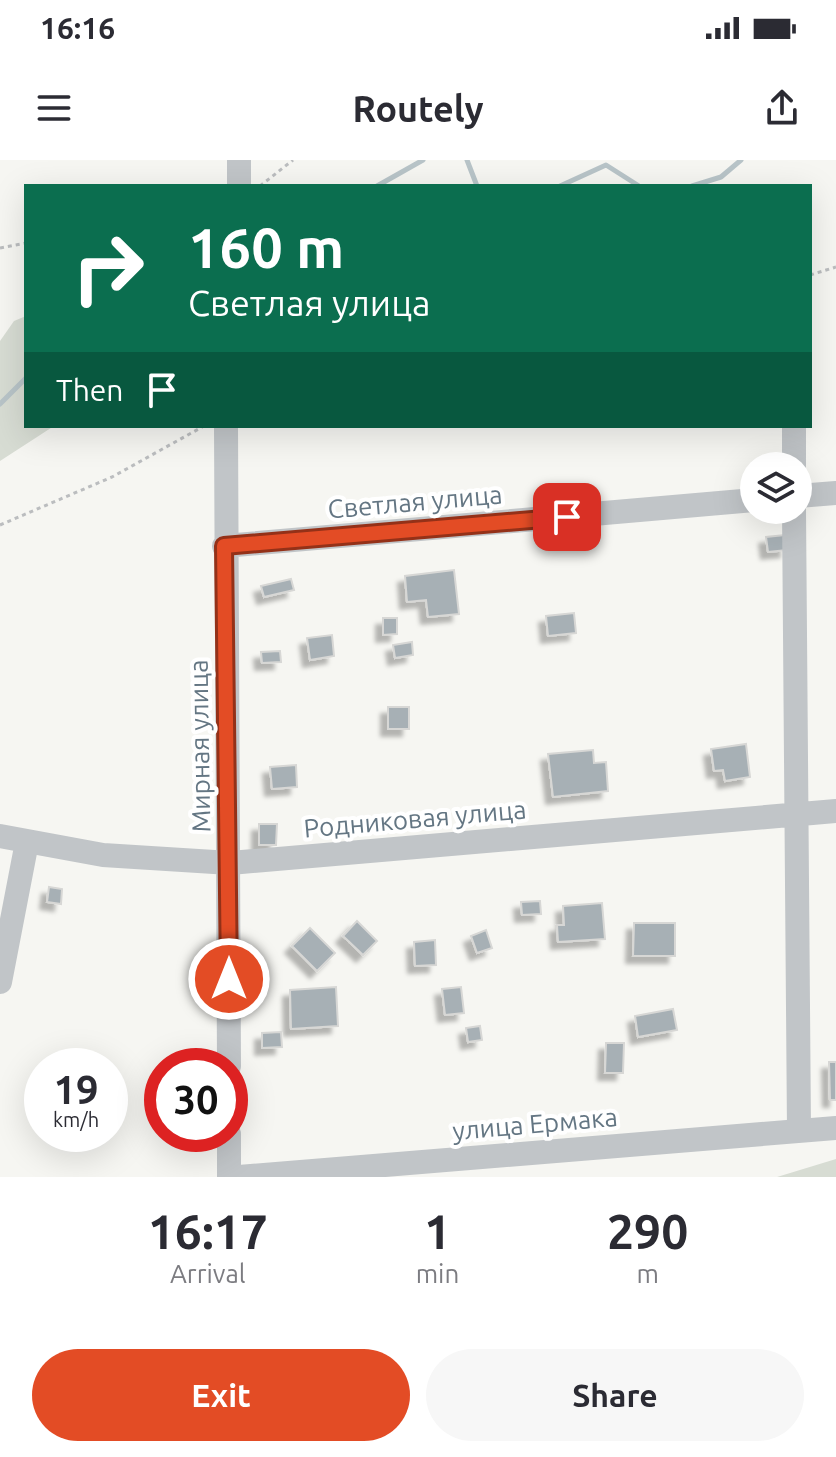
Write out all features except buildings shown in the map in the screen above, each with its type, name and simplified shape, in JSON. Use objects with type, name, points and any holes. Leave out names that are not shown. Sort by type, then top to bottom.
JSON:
[{"type":"street","points":[[239,160],[239,184]]},
{"type":"street","name":"Мирная улица","points":[[226,428],[224,546],[230,863],[229,1048]]},
{"type":"street","points":[[794,428],[794,452]]},
{"type":"street","points":[[812,495],[836,493]]},
{"type":"street","name":"Светлая улица","points":[[224,546],[740,501]]},
{"type":"street","points":[[794,524],[799,814],[799,1131]]},
{"type":"street","name":"Родниковая улица","points":[[0,836],[147,860],[230,863],[836,811]]},
{"type":"street","points":[[0,982],[27,842]]},
{"type":"street","name":"улица Ермака","points":[[239,1177],[836,1128]]},
{"type":"street","points":[[229,1152],[229,1177]]},
{"type":"path","points":[[263,184],[293,160]]},
{"type":"path","points":[[0,248],[24,243]]},
{"type":"path","points":[[812,274],[836,267]]},
{"type":"path","points":[[0,525],[112,477],[200,428]]},
{"type":"shaded area","points":[[24,317],[24,428],[51,428],[0,461],[0,341],[14,321]]},
{"type":"shaded area","points":[[836,1159],[836,1177],[777,1177]]},
{"type":"waterway","points":[[381,184],[423,160]]},
{"type":"waterway","points":[[467,160],[476,184]]},
{"type":"waterway","points":[[698,184],[721,177],[741,160]]},
{"type":"waterway","points":[[564,184],[606,165],[636,184]]},
{"type":"waterway","points":[[0,404],[24,380]]},
{"type":"route","points":[[229,979],[224,546],[567,517]]}]
